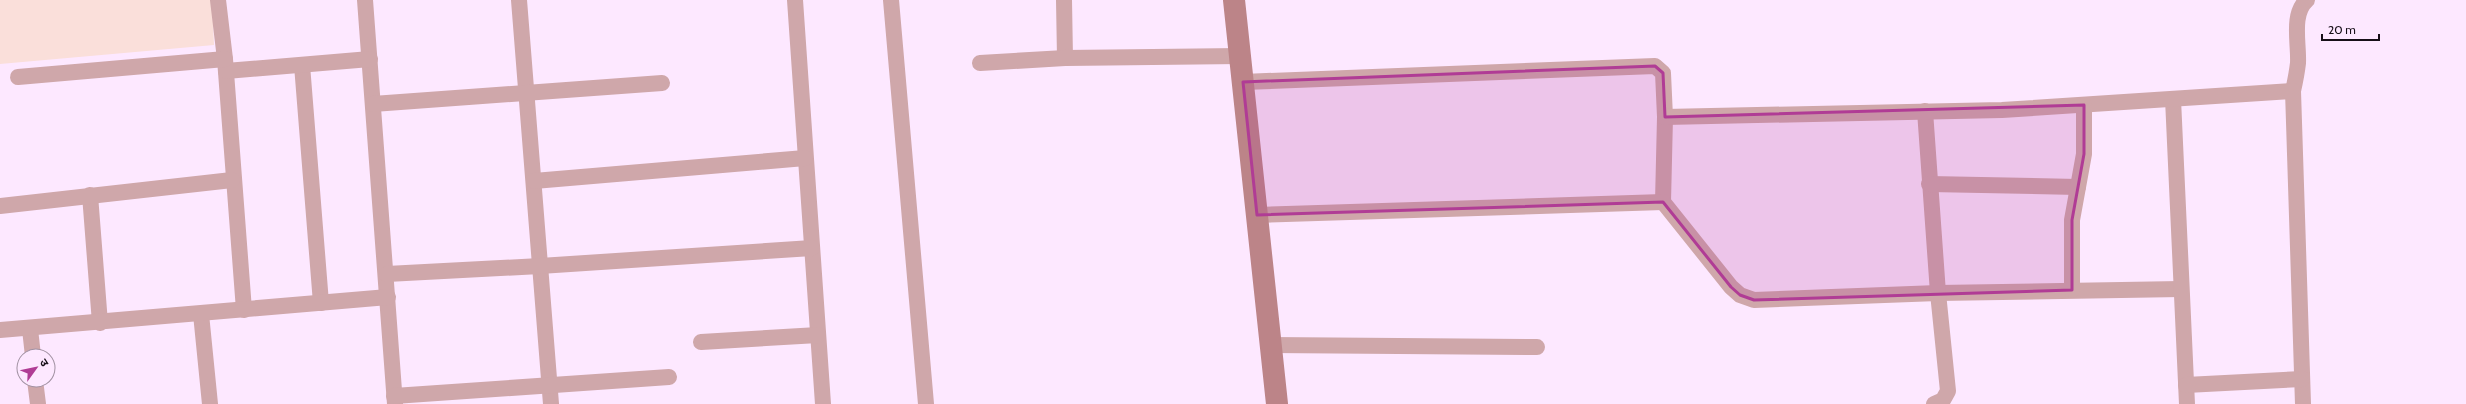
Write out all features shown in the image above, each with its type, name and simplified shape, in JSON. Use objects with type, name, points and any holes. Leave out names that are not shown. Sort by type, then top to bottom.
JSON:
[{"type":"street","points":[[218,0],[225,65],[232,180],[244,310]]},
{"type":"street","points":[[365,0],[387,274],[395,400],[550,384],[669,377]]},
{"type":"street","points":[[519,0],[551,404]]},
{"type":"street","points":[[795,0],[823,404]]},
{"type":"street","points":[[891,0],[926,404]]},
{"type":"street","points":[[1064,0],[1064,58]]},
{"type":"street","points":[[1234,0],[1277,404]]},
{"type":"street","points":[[2303,404],[2293,91],[2298,62],[2298,17],[2303,4],[2308,0]]},
{"type":"street","points":[[980,63],[1064,58],[1240,56]]},
{"type":"street","points":[[18,77],[225,65],[302,65],[370,59]]},
{"type":"street","points":[[302,65],[321,303]]},
{"type":"street","points":[[1243,82],[1655,66],[1663,73],[1665,117],[1663,202],[1730,287],[1740,295],[1754,300],[1938,293],[2181,289]]},
{"type":"street","points":[[373,104],[662,83]]},
{"type":"street","points":[[1665,117],[1925,112],[2084,105],[2293,91]]},
{"type":"street","points":[[2173,99],[2187,404]]},
{"type":"street","points":[[2072,290],[2072,220],[2084,154],[2084,105]]},
{"type":"street","points":[[1925,112],[1938,293],[1948,391],[1943,400],[1934,404]]},
{"type":"street","points":[[534,181],[805,158]]},
{"type":"street","points":[[0,206],[232,180]]},
{"type":"street","points":[[1930,184],[2078,187]]},
{"type":"street","points":[[90,196],[100,322]]},
{"type":"street","points":[[1257,215],[1663,202]]},
{"type":"street","points":[[387,274],[540,266],[812,248]]},
{"type":"street","points":[[0,330],[30,329],[388,297]]},
{"type":"street","points":[[201,314],[210,404]]},
{"type":"street","points":[[30,329],[32,348]]},
{"type":"street","points":[[701,342],[818,335]]},
{"type":"street","points":[[1270,346],[1537,347]]},
{"type":"street","points":[[2186,385],[2302,379]]},
{"type":"street","points":[[37,388],[38,404]]},
{"type":"highlighted area","points":[[1655,66],[1663,73],[1665,117],[2084,105],[2084,154],[2072,220],[2072,290],[1754,300],[1740,295],[1731,287],[1663,202],[1257,215],[1243,82]]},
{"type":"shaded area","points":[[0,0],[212,0],[214,45],[0,64]]}]
